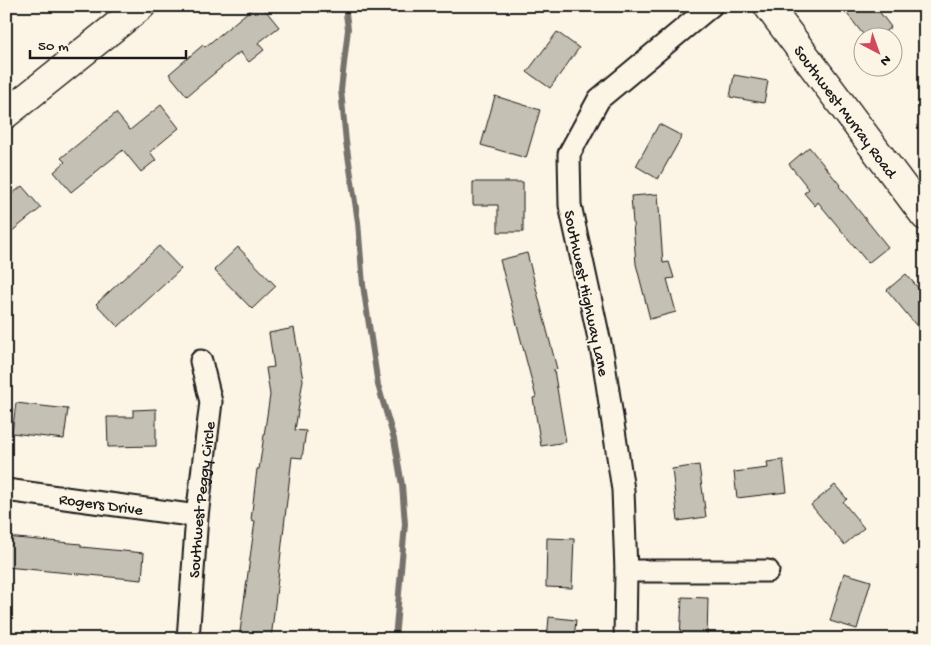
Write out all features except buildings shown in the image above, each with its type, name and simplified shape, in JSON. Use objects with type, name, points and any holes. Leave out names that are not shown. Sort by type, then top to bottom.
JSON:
[{"type":"street","points":[[6,114],[141,6]]},
{"type":"street","name":"Southwest Highway Lane","points":[[625,639],[626,570],[623,490],[603,357],[570,205],[569,154],[598,99],[711,6]]},
{"type":"street","name":"Southwest Murray Road","points":[[768,6],[922,208]]},
{"type":"street","name":"Southwest Peggy Circle","points":[[188,639],[197,516],[211,402],[201,361]]},
{"type":"street","name":"Rogers Drive","points":[[6,490],[197,516]]},
{"type":"street","points":[[626,570],[768,572]]},
{"type":"waterway","points":[[345,6],[348,29],[341,90],[346,142],[358,222],[363,285],[378,385],[394,439],[402,485],[405,524],[395,639]]}]
